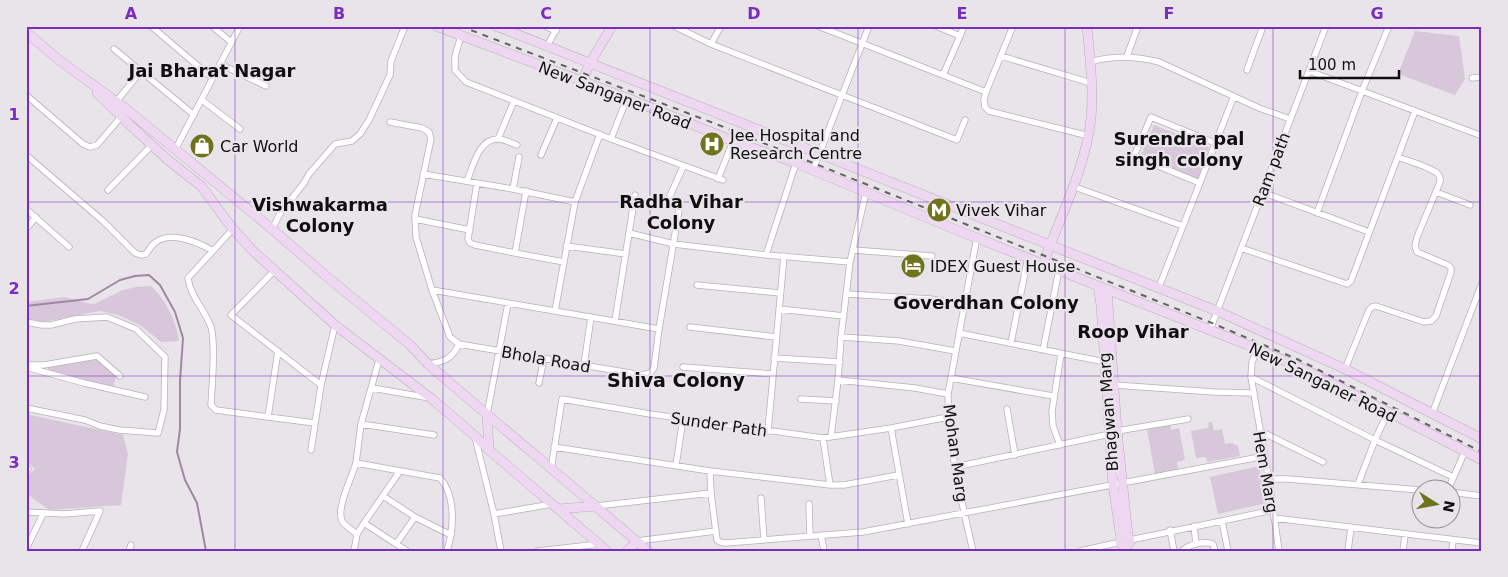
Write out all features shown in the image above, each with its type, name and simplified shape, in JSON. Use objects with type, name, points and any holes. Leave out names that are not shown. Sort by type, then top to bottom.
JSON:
[{"type":"street","points":[[151,26],[212,78]]},
{"type":"street","points":[[212,26],[231,42]]},
{"type":"street","points":[[175,150],[240,26]]},
{"type":"street","points":[[272,229],[285,204],[293,197],[309,174],[335,144],[352,141],[360,134],[369,120],[390,75],[391,61],[404,26]]},
{"type":"street","name":"New Sanganer Road","points":[[436,26],[627,98],[733,141],[796,163],[1102,288],[1258,349],[1312,373],[1482,460]]},
{"type":"street","name":"New Sanganer Road","points":[[496,26],[1217,311],[1345,369],[1482,439]]},
{"type":"street","points":[[545,26],[557,29],[548,46]]},
{"type":"street","points":[[582,82],[590,63],[612,26]]},
{"type":"street","points":[[674,26],[712,44],[957,140],[965,120]]},
{"type":"street","points":[[712,44],[721,26]]},
{"type":"street","points":[[818,26],[986,92]]},
{"type":"street","points":[[813,170],[869,26]]},
{"type":"street","points":[[936,26],[960,36]]},
{"type":"street","points":[[943,75],[964,26]]},
{"type":"street","points":[[1013,26],[986,92],[984,107],[989,111],[1089,136]]},
{"type":"street","points":[[1043,264],[1083,159],[1089,136],[1092,108],[1087,26]]},
{"type":"street","points":[[1127,56],[1138,26]]},
{"type":"street","points":[[1247,70],[1263,26]]},
{"type":"street","name":"Ram path","points":[[1210,330],[1326,26]]},
{"type":"street","points":[[1317,213],[1362,91],[1389,26]]},
{"type":"street","points":[[26,32],[85,80],[116,102],[272,229],[410,345],[428,364],[648,551]]},
{"type":"street","points":[[461,36],[455,56],[455,70],[466,82],[611,139],[720,179],[733,141]]},
{"type":"street","points":[[114,49],[194,115]]},
{"type":"street","points":[[1001,56],[1091,82]]},
{"type":"street","points":[[1090,62],[1104,58],[1127,56],[1159,62],[1290,119]]},
{"type":"street","points":[[220,64],[266,86]]},
{"type":"street","points":[[116,102],[141,70]]},
{"type":"street","points":[[1308,71],[1482,136]]},
{"type":"street","points":[[1472,78],[1482,78]]},
{"type":"street","points":[[85,80],[121,117],[201,186],[233,229],[252,251],[274,271],[335,325],[432,399],[607,551]]},
{"type":"street","points":[[26,95],[83,144],[90,147],[97,145],[121,117]]},
{"type":"street","points":[[1159,287],[1234,96]]},
{"type":"street","points":[[611,139],[627,98]]},
{"type":"street","points":[[202,100],[240,130]]},
{"type":"street","points":[[498,139],[514,101]]},
{"type":"street","points":[[1241,248],[1347,284],[1351,281],[1416,111]]},
{"type":"street","points":[[1200,184],[1134,156],[1151,116],[1215,143]]},
{"type":"street","points":[[541,155],[557,118]]},
{"type":"street","points":[[390,122],[422,128],[429,132],[431,139],[415,219],[416,236],[432,290],[450,337],[459,344],[449,359],[428,364]]},
{"type":"street","points":[[555,311],[575,202],[600,134]]},
{"type":"street","points":[[467,181],[478,152],[486,143],[498,139],[517,145]]},
{"type":"street","points":[[108,190],[152,144]]},
{"type":"street","points":[[26,155],[104,222],[135,253],[146,254],[155,242],[164,237],[195,242],[213,251]]},
{"type":"street","points":[[513,188],[518,157]]},
{"type":"street","points":[[1345,369],[1369,310],[1372,307],[1376,306],[1424,322],[1431,321],[1436,316],[1451,272],[1451,268],[1417,252],[1415,246],[1440,182],[1438,174],[1398,157]]},
{"type":"street","points":[[766,255],[796,163]]},
{"type":"street","points":[[669,198],[683,166]]},
{"type":"street","points":[[423,174],[513,188],[575,202]]},
{"type":"street","points":[[477,183],[468,239],[470,243],[476,246],[564,262]]},
{"type":"street","points":[[1072,186],[1182,226]]},
{"type":"street","points":[[515,253],[526,191]]},
{"type":"street","points":[[831,437],[850,262],[866,192]]},
{"type":"street","points":[[1262,192],[1369,232]]},
{"type":"street","points":[[1436,192],[1470,205]]},
{"type":"street","points":[[615,321],[635,195]]},
{"type":"street","points":[[26,209],[69,247]]},
{"type":"street","name":"Bhola Road","points":[[459,344],[642,375],[650,373],[654,368],[679,210]]},
{"type":"street","points":[[26,229],[36,217]]},
{"type":"street","points":[[415,219],[470,230]]},
{"type":"street","points":[[233,229],[188,278],[189,286],[211,327],[213,339],[211,405],[216,410],[315,423]]},
{"type":"street","points":[[629,233],[674,244],[766,255],[850,262]]},
{"type":"street","name":"Mohan Marg","points":[[973,551],[955,467],[948,417],[948,394],[977,237]]},
{"type":"street","points":[[566,246],[626,254]]},
{"type":"street","points":[[852,250],[932,256]]},
{"type":"street","points":[[768,430],[784,256]]},
{"type":"street","points":[[1011,343],[1028,257]]},
{"type":"street","points":[[1043,350],[1059,270]]},
{"type":"street","points":[[274,271],[231,315],[321,385]]},
{"type":"street","points":[[1432,414],[1482,283]]},
{"type":"street","points":[[697,285],[780,293]]},
{"type":"street","name":"Bhagwan Marg","points":[[1102,288],[1105,362],[1125,544]]},
{"type":"street","name":"Bhagwan Marg","points":[[1102,288],[1114,386],[1113,433]]},
{"type":"street","points":[[432,290],[659,329]]},
{"type":"street","points":[[846,294],[931,299],[965,305]]},
{"type":"street","points":[[489,450],[487,415],[508,303]]},
{"type":"street","points":[[779,309],[844,316]]},
{"type":"street","points":[[26,322],[42,326],[75,319],[107,317],[136,329],[166,356],[164,410],[158,433],[119,430],[100,426],[85,420],[26,408]]},
{"type":"street","points":[[584,365],[591,317]]},
{"type":"street","points":[[311,450],[321,385],[335,325]]},
{"type":"street","points":[[690,327],[776,336]]},
{"type":"street","points":[[959,333],[1105,362]]},
{"type":"street","points":[[841,337],[900,341],[955,351]]},
{"type":"street","name":"Hem Marg","points":[[1258,349],[1252,362],[1251,376],[1269,479],[1279,551]]},
{"type":"street","points":[[268,417],[278,351]]},
{"type":"street","points":[[1060,445],[1053,426],[1052,411],[1061,354]]},
{"type":"street","points":[[26,366],[44,365],[97,356],[120,376]]},
{"type":"street","points":[[539,383],[544,358]]},
{"type":"street","points":[[774,358],[840,362]]},
{"type":"street","points":[[357,534],[346,526],[342,520],[340,513],[341,505],[356,463],[361,424],[379,360]]},
{"type":"street","points":[[26,366],[84,383],[145,397]]},
{"type":"street","points":[[683,368],[773,374]]},
{"type":"street","points":[[1251,376],[1374,440],[1453,477]]},
{"type":"street","points":[[951,378],[1053,396]]},
{"type":"street","points":[[838,380],[914,388],[948,394]]},
{"type":"street","points":[[1114,386],[1254,393]]},
{"type":"street","points":[[372,388],[432,399]]},
{"type":"street","name":"Sunder Path","points":[[551,470],[562,399],[683,419],[823,438],[948,417]]},
{"type":"street","points":[[802,399],[836,401]]},
{"type":"street","points":[[1007,409],[1015,455]]},
{"type":"street","points":[[1358,484],[1374,440],[1388,412]]},
{"type":"street","points":[[676,465],[683,419]]},
{"type":"street","points":[[955,467],[1188,419]]},
{"type":"street","points":[[361,424],[434,435]]},
{"type":"street","points":[[891,428],[908,524]]},
{"type":"street","points":[[1260,431],[1323,462]]},
{"type":"street","points":[[474,435],[494,514],[501,551]]},
{"type":"street","points":[[823,438],[830,485]]},
{"type":"street","points":[[554,448],[830,485],[844,485],[898,475]]},
{"type":"street","points":[[1452,480],[1465,451]]},
{"type":"street","points":[[710,470],[717,540],[720,542],[863,532],[1265,456]]},
{"type":"street","points":[[356,463],[440,478],[446,485],[452,512],[451,535],[447,551]]},
{"type":"street","points":[[354,551],[357,534],[400,470]]},
{"type":"street","points":[[1269,479],[1288,478],[1410,489]]},
{"type":"street","points":[[494,514],[555,506],[596,506],[711,493]]},
{"type":"street","points":[[1460,493],[1482,496]]},
{"type":"street","points":[[383,496],[415,517],[451,535]]},
{"type":"street","points":[[762,498],[764,540]]},
{"type":"street","points":[[809,504],[810,536]]},
{"type":"street","points":[[1080,551],[1125,544],[1170,530],[1273,510]]},
{"type":"street","points":[[26,512],[43,514],[100,511],[82,551]]},
{"type":"street","points":[[26,549],[43,514]]},
{"type":"street","points":[[396,544],[415,517]]},
{"type":"street","points":[[1274,518],[1482,542]]},
{"type":"street","points":[[1222,521],[1228,551]]},
{"type":"street","points":[[364,523],[407,551]]},
{"type":"street","points":[[1194,526],[1196,544]]},
{"type":"street","points":[[1348,551],[1351,527]]},
{"type":"street","points":[[1170,530],[1174,551]]},
{"type":"street","points":[[627,551],[637,541],[716,531]]},
{"type":"street","points":[[1403,551],[1405,534]]},
{"type":"street","points":[[821,535],[824,551]]},
{"type":"street","points":[[1452,551],[1453,540]]},
{"type":"street","points":[[1182,551],[1184,548],[1196,544],[1210,543],[1213,544],[1215,551]]},
{"type":"street","points":[[538,551],[599,544]]},
{"type":"shaded area","points":[[1415,31],[1459,36],[1465,79],[1455,95],[1398,74]]},
{"type":"shaded area","points":[[1154,125],[1209,147],[1198,179],[1141,155]]},
{"type":"shaded area","points":[[151,286],[170,311],[179,341],[161,342],[140,325],[118,315],[100,311],[43,322],[26,320],[26,302],[65,297],[94,304],[123,290]]},
{"type":"shaded area","points":[[96,358],[116,376],[113,388],[48,371],[48,367]]},
{"type":"shaded area","points":[[26,414],[123,435],[128,454],[121,505],[49,510],[26,493],[26,477],[35,469],[26,460]]},
{"type":"shaded area","points":[[1209,422],[1212,422],[1214,431],[1222,429],[1225,444],[1232,443],[1238,446],[1240,456],[1207,462],[1206,457],[1196,458],[1191,431],[1208,428]]},
{"type":"shaded area","points":[[1170,424],[1171,430],[1179,428],[1185,460],[1177,462],[1178,470],[1155,474],[1147,429]]},
{"type":"shaded area","points":[[1259,466],[1267,503],[1218,514],[1210,477]]},
{"type":"waterway","points":[[26,306],[88,299],[120,280],[135,276],[149,275],[160,285],[175,312],[183,338],[180,381],[180,429],[177,452],[185,480],[197,503],[206,551]]},
{"type":"railway","points":[[460,26],[716,124],[1207,321],[1297,359],[1482,452]]},
{"type":"place","name":"Jee Hospital and Research Centre","points":[[712,144]]},
{"type":"place","name":"Car World","points":[[202,146]]},
{"type":"place","name":"Vivek Vihar","points":[[939,210]]},
{"type":"place","name":"IDEX Guest House","points":[[913,266]]},
{"type":"district","name":"Jai Bharat Nagar","points":[[212,71]]},
{"type":"district","name":"Surendra pal singh colony","points":[[1179,149]]},
{"type":"district","name":"Radha Vihar Colony","points":[[681,212]]},
{"type":"district","name":"Vishwakarma Colony","points":[[320,215]]},
{"type":"district","name":"Goverdhan Colony","points":[[986,303]]},
{"type":"district","name":"Roop Vihar","points":[[1133,332]]},
{"type":"district","name":"Shiva Colony","points":[[676,380]]}]
